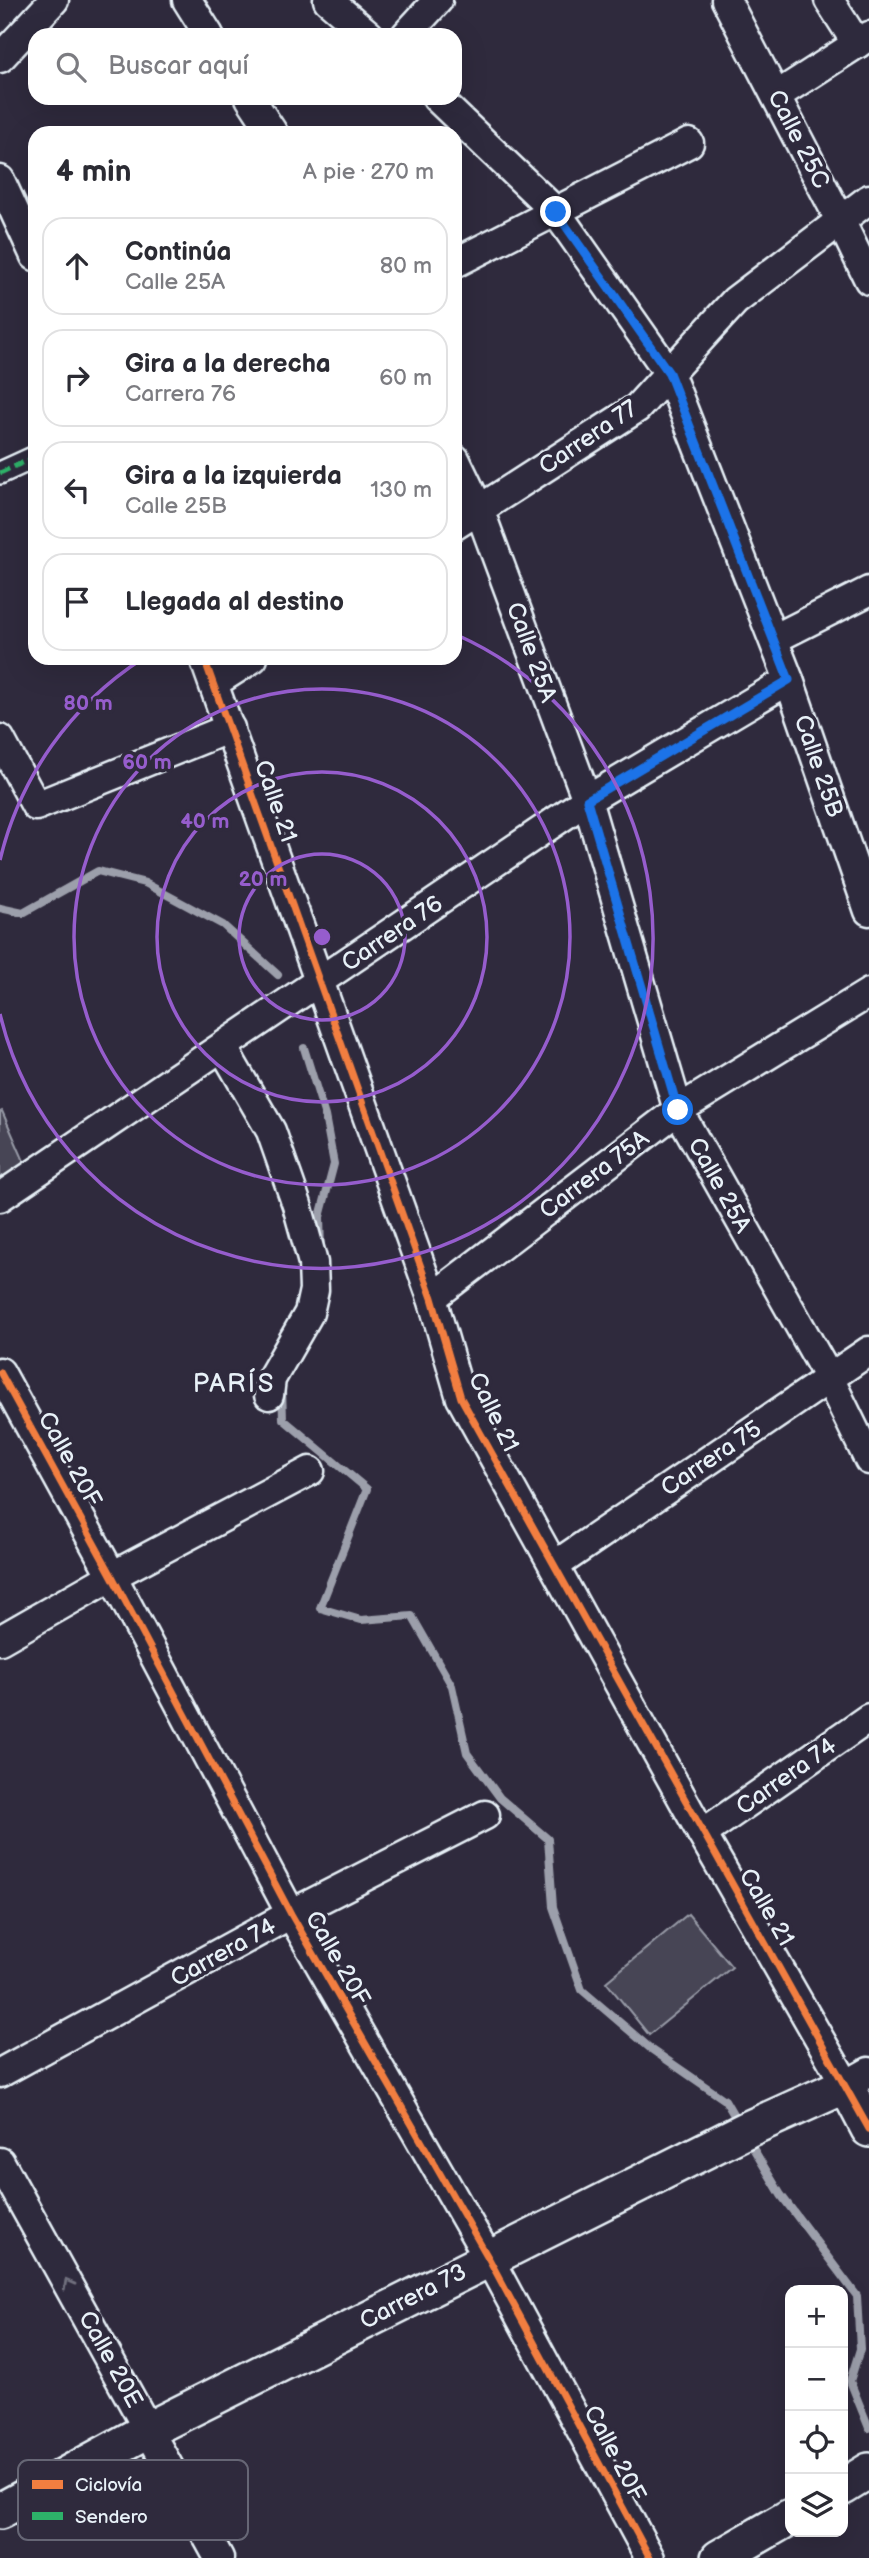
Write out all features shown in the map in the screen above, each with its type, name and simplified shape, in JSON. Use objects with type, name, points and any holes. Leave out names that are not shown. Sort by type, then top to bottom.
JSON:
[{"type":"street","points":[[0,58],[54,0]]},
{"type":"street","points":[[187,0],[205,28]]},
{"type":"street","points":[[328,0],[361,28]]},
{"type":"street","points":[[412,28],[438,0]]},
{"type":"street","name":"Calle 25C","points":[[726,0],[869,280]]},
{"type":"street","points":[[776,96],[863,40],[829,0]]},
{"type":"street","points":[[254,105],[268,126]]},
{"type":"street","name":"Calle 25B","points":[[444,105],[556,212],[669,373],[774,639],[869,911]]},
{"type":"street","points":[[462,259],[689,143]]},
{"type":"street","points":[[0,180],[28,241]]},
{"type":"street","name":"Carrera 77","points":[[462,520],[637,408],[735,301],[869,198]]},
{"type":"street","points":[[0,473],[28,460]]},
{"type":"street","name":"Calle 25A","points":[[462,474],[479,509],[587,800],[678,1110],[829,1378],[869,1460]]},
{"type":"street","points":[[774,639],[869,591]]},
{"type":"street","points":[[209,671],[229,665]]},
{"type":"street","name":"Calle 21","points":[[209,671],[432,1298],[461,1398],[702,1833],[858,2078],[869,2129]]},
{"type":"street","name":"Carrera 76","points":[[0,1197],[587,800],[789,680]]},
{"type":"street","points":[[0,739],[36,806],[230,728]]},
{"type":"street","name":"Carrera 75A","points":[[432,1298],[678,1110],[869,993]]},
{"type":"street","points":[[223,1048],[271,1131],[297,1205],[313,1262],[314,1290],[309,1313],[271,1379],[269,1395]]},
{"type":"street","name":"Carrera 75","points":[[554,1566],[869,1351]]},
{"type":"street","name":"Calle 20F","points":[[0,1372],[292,1914],[489,2259],[650,2558]]},
{"type":"street","points":[[0,1640],[112,1576],[310,1471]]},
{"type":"street","name":"Carrera 74","points":[[702,1833],[869,1717]]},
{"type":"street","name":"Carrera 74","points":[[0,2073],[292,1914],[485,1815]]},
{"type":"street","name":"Carrera 73","points":[[93,2460],[748,2129],[858,2078]]},
{"type":"street","name":"Calle 20E","points":[[0,2162],[167,2460]]},
{"type":"street","name":"Carrera 73","points":[[0,2511],[18,2501]]},
{"type":"street","points":[[719,2558],[785,2520]]},
{"type":"street","name":"Calle 20E","points":[[209,2540],[219,2558]]},
{"type":"shaded area","points":[[2,1111],[27,1168],[0,1179],[0,1112]]},
{"type":"shaded area","points":[[688,1914],[732,1967],[649,2035],[606,1982]]},
{"type":"waterway","points":[[0,908],[23,913],[98,871],[145,883],[223,925],[278,975]]},
{"type":"waterway","points":[[304,1048],[325,1116],[334,1164],[320,1217],[321,1249]]},
{"type":"waterway","points":[[282,1388],[283,1419],[367,1489],[320,1608],[361,1620],[412,1616],[452,1686],[467,1753],[500,1798],[548,1839],[553,1907],[582,1990],[651,2049],[725,2100],[739,2124]]},
{"type":"waterway","points":[[747,2138],[781,2195],[857,2296],[860,2349],[850,2381],[869,2428]]},
{"type":"marked path","points":[[0,473],[28,460]]},
{"type":"cycle path","points":[[206,665],[432,1298],[461,1398],[869,2129]]},
{"type":"cycle path","points":[[0,1372],[112,1576],[291,1914],[489,2259],[650,2558]]},
{"type":"district","name":"PARÍS","points":[[234,1383]]},
{"type":"route","points":[[556,212],[669,373],[789,680],[587,800],[678,1110]]}]
